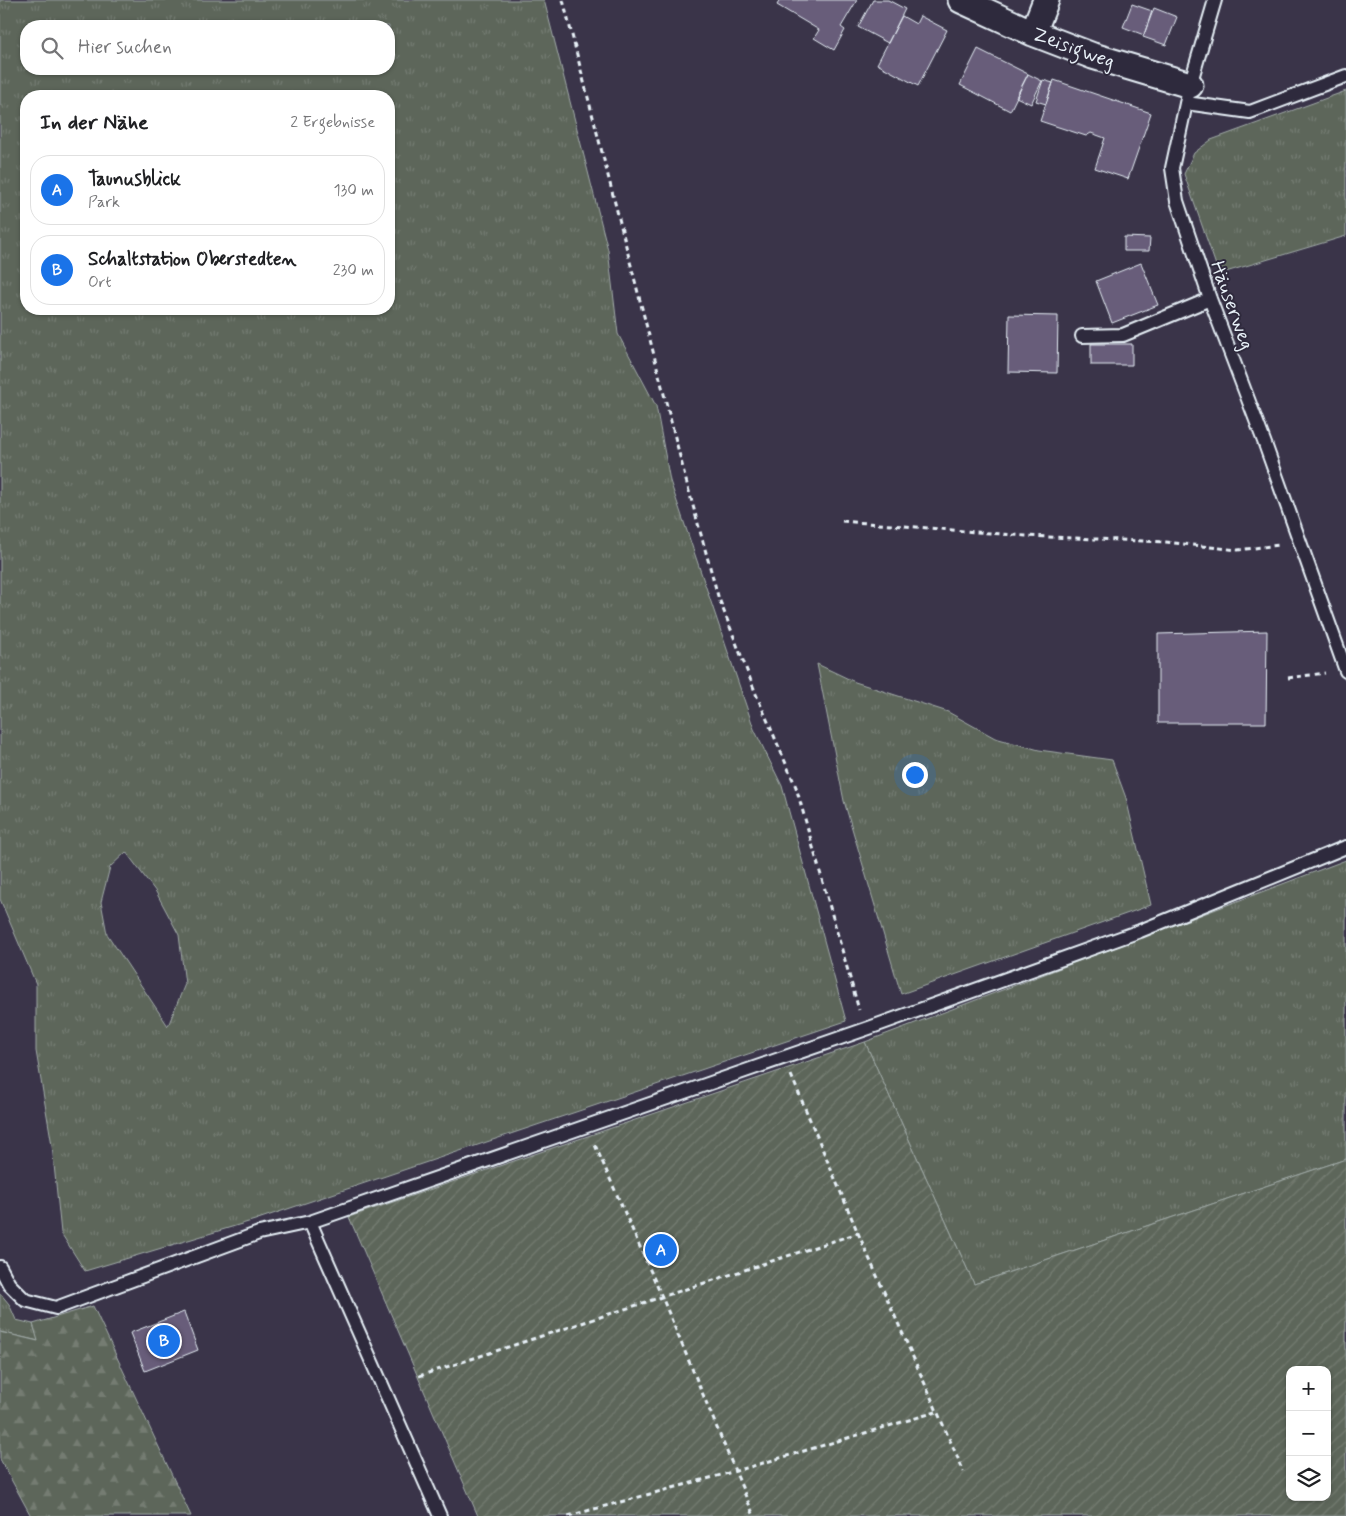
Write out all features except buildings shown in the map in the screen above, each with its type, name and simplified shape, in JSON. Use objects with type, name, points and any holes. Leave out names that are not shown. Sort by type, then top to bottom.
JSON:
[{"type":"street","name":"Zeisigweg","points":[[961,0],[1033,33],[1188,94]]},
{"type":"street","points":[[1033,33],[1046,0]]},
{"type":"lane","name":"Häuserweg","points":[[1215,0],[1188,94],[1172,168],[1177,201],[1210,299],[1262,435],[1346,671]]},
{"type":"lane","points":[[1188,94],[1250,112],[1346,76]]},
{"type":"lane","points":[[1082,336],[1123,335],[1210,299]]},
{"type":"lane","points":[[0,1267],[9,1284],[24,1300],[56,1308],[259,1234],[310,1222],[869,1028],[1140,931],[1346,847]]},
{"type":"lane","points":[[310,1222],[440,1516]]},
{"type":"path","points":[[563,0],[687,484],[718,596],[756,694],[796,786],[857,1005],[869,1028]]},
{"type":"path","points":[[842,521],[1026,536],[1166,542],[1238,550],[1300,542]]},
{"type":"path","points":[[1288,678],[1346,671]]},
{"type":"path","points":[[791,1074],[858,1233],[964,1472]]},
{"type":"path","points":[[595,1145],[662,1297],[754,1516]]},
{"type":"path","points":[[419,1376],[858,1233]]},
{"type":"path","points":[[568,1516],[736,1471],[936,1412]]},
{"type":"green space","points":[[0,0],[544,0],[608,250],[618,334],[656,406],[670,481],[754,729],[782,786],[846,1021],[255,1220],[85,1271],[61,1233],[52,1145],[36,1051],[36,984],[0,899]],"holes":[[[126,852],[156,892],[179,935],[185,984],[168,1026],[107,934],[101,902],[110,867]]]},
{"type":"green space","points":[[1346,91],[1346,236],[1219,274],[1184,174],[1194,153],[1211,140]]},
{"type":"green space","points":[[817,664],[855,682],[948,712],[995,738],[1039,750],[1112,760],[1126,798],[1151,905],[901,994],[844,801]]},
{"type":"green space","points":[[1346,860],[1346,1159],[974,1284],[865,1042]]},
{"type":"green space","points":[[865,1042],[974,1284],[1346,1159],[1346,1516],[478,1516],[349,1217]]},
{"type":"green space","points":[[0,1293],[9,1304],[16,1320],[33,1324],[39,1341],[0,1332]]},
{"type":"green space","points":[[93,1306],[191,1516],[31,1516],[0,1459],[0,1332],[38,1341],[33,1324]]},
{"type":"place","name":"Taunusblick","points":[[661,1250]]},
{"type":"place","name":"Schaltstation Oberstedten","points":[[164,1341]]}]
